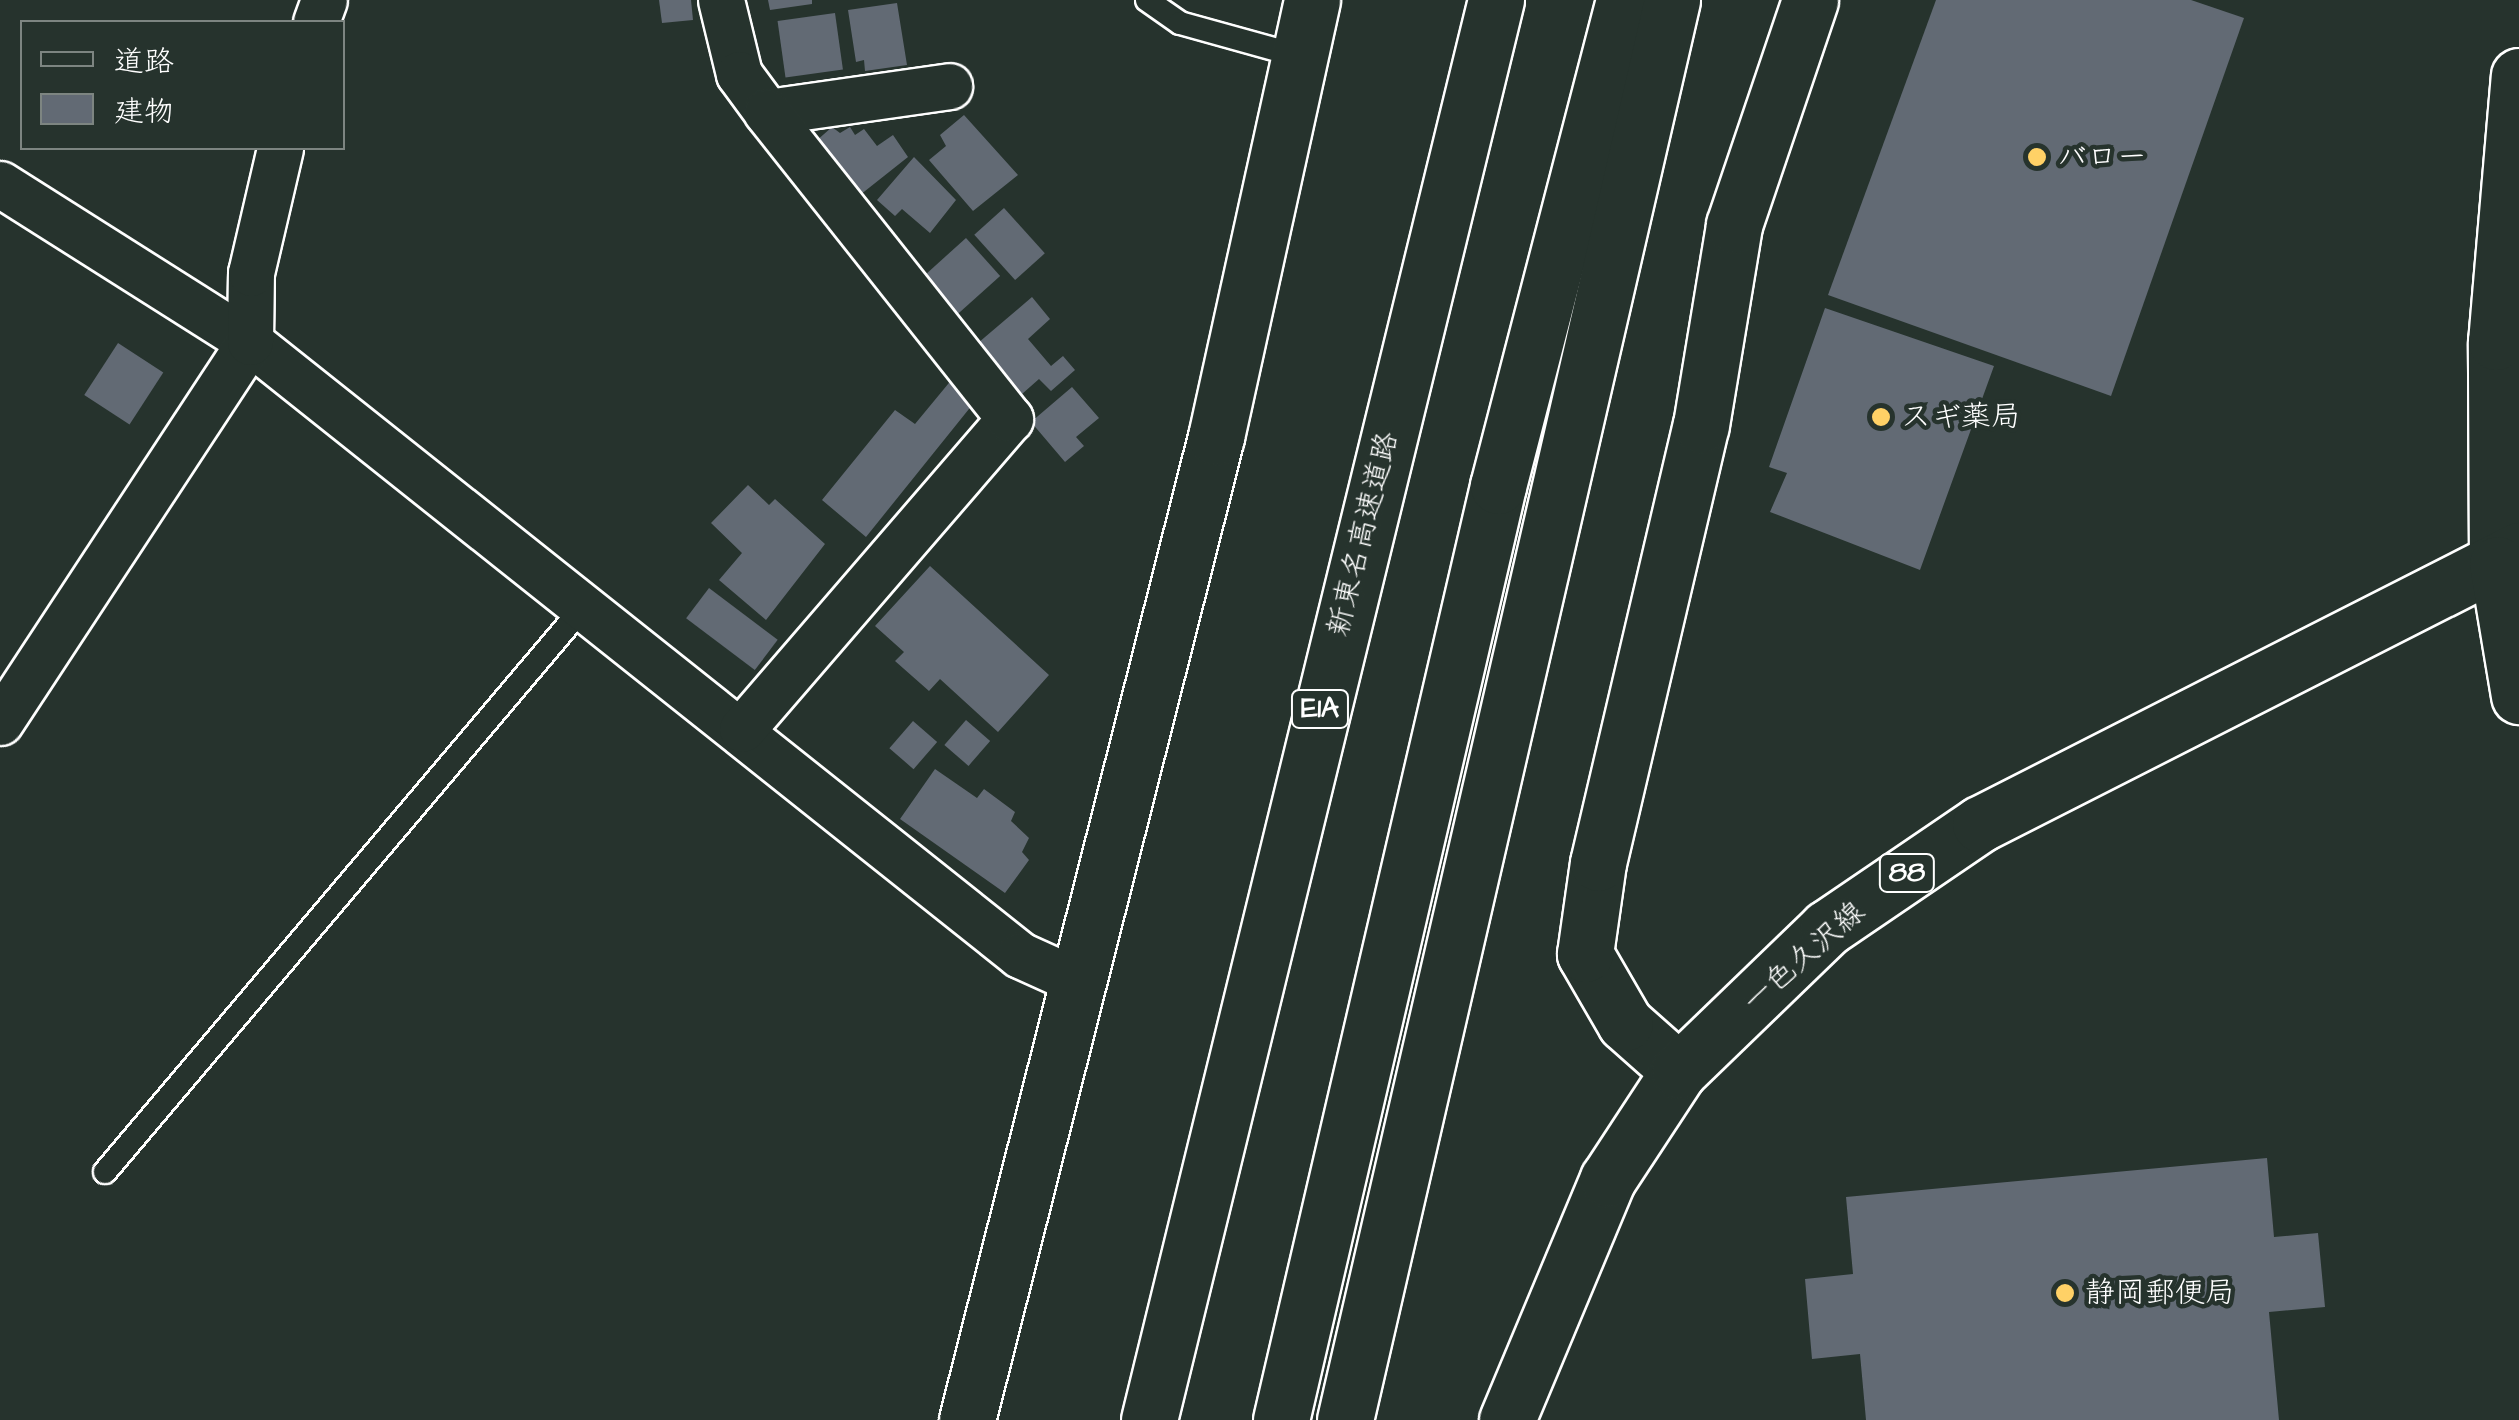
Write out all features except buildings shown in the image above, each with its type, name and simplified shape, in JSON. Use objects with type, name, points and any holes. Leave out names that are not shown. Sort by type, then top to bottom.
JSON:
[{"type":"main road","points":[[968,1420],[1075,980],[1216,437],[1312,0]]},
{"type":"main road","name":"新東名高速道路","points":[[1148,1420],[1496,0]]},
{"type":"main road","points":[[1281,1420],[1498,486],[1624,0]]},
{"type":"main road","points":[[1345,1420],[1672,0]]},
{"type":"main road","points":[[1679,1071],[1625,1023],[1584,954],[1598,863],[1700,425],[1734,225],[1810,0]]},
{"type":"main road","points":[[2519,76],[2496,342],[2519,696]]},
{"type":"main road","name":"一色久沢線","points":[[1508,1420],[1608,1178],[1679,1071],[1828,928],[1980,824],[2508,557]]},
{"type":"street","points":[[721,0],[739,74],[1010,419],[742,729]]},
{"type":"street","points":[[767,112],[948,86]]},
{"type":"street","points":[[0,721],[250,342],[250,273],[280,150]]},
{"type":"street","points":[[0,184],[250,342],[742,729],[1020,955],[1075,980]]},
{"type":"lane","points":[[1146,0],[1180,22],[1299,56]]},
{"type":"lane","points":[[105,1172],[585,605]]},
{"type":"place","name":"バロー","points":[[2037,157]]},
{"type":"place","name":"スギ薬局","points":[[1881,417]]},
{"type":"place","name":"静岡郵便局","points":[[2065,1293]]}]
